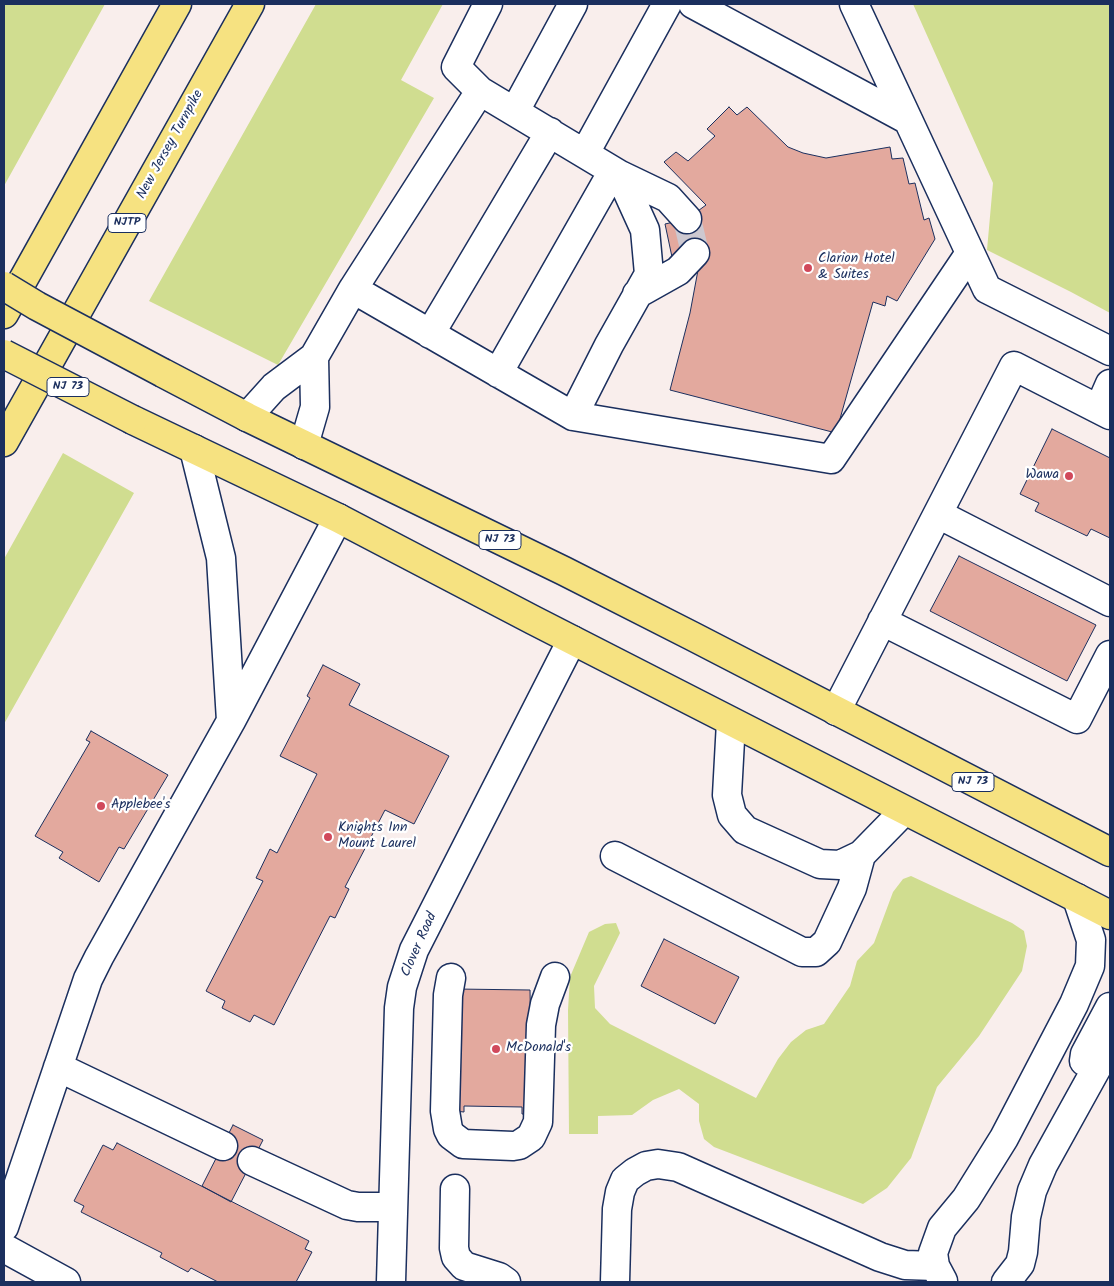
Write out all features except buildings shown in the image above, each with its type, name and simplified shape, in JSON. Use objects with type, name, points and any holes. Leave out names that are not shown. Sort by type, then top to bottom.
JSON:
[{"type":"highway","points":[[4,314],[177,4]]},
{"type":"highway","name":"New Jersey Turnpike","points":[[4,442],[250,4]]},
{"type":"highway","points":[[4,286],[37,306]]},
{"type":"highway","name":"NJ 73","points":[[4,293],[37,306],[248,417],[572,576],[1110,852]]},
{"type":"highway","name":"NJ 73","points":[[4,354],[133,420],[338,518],[904,811],[1077,898],[1109,911]]},
{"type":"street","points":[[488,4],[456,67],[480,90],[616,173],[668,198],[687,219]]},
{"type":"street","points":[[515,111],[574,4]]},
{"type":"street","points":[[585,153],[667,4]]},
{"type":"street","points":[[693,4],[908,120]]},
{"type":"street","points":[[854,4],[987,289],[1110,351]]},
{"type":"street","points":[[248,417],[274,387],[314,357],[353,289],[480,90]]},
{"type":"street","points":[[430,334],[550,132]]},
{"type":"street","points":[[573,416],[613,336],[649,274],[645,230],[616,173]]},
{"type":"street","points":[[498,373],[616,173]]},
{"type":"street","points":[[637,294],[678,271],[695,252]]},
{"type":"street","points":[[353,289],[573,416],[832,459],[970,253]]},
{"type":"street","points":[[304,445],[315,407],[314,357]]},
{"type":"street","points":[[836,711],[1014,366],[1104,412],[1110,384]]},
{"type":"street","points":[[194,449],[221,558],[231,721]]},
{"type":"street","points":[[938,514],[1110,602]]},
{"type":"street","points":[[4,1227],[88,979],[231,721],[338,518]]},
{"type":"street","points":[[882,621],[1077,719],[1110,655]]},
{"type":"street","name":"Clover Road","points":[[391,1282],[399,1008],[406,973],[419,942],[572,640]]},
{"type":"street","points":[[732,722],[727,795],[732,815],[746,830],[820,864],[840,865],[861,855],[904,811]]},
{"type":"street","points":[[615,856],[802,952],[816,952],[827,942],[852,888],[861,855]]},
{"type":"street","points":[[940,1274],[933,1253],[942,1228],[966,1200],[1004,1138],[1074,1004],[1090,966],[1091,940],[1077,898]]},
{"type":"street","points":[[451,978],[448,995],[445,1111],[448,1129],[451,1135],[463,1144],[513,1146],[531,1137],[538,1122],[541,1025],[545,1004],[555,977]]},
{"type":"street","points":[[1071,1114],[1085,1054],[1110,1007]]},
{"type":"street","points":[[1006,1282],[1020,1264],[1026,1217],[1032,1191],[1043,1165],[1110,1044]]},
{"type":"street","points":[[58,1067],[223,1146]]},
{"type":"street","points":[[252,1161],[347,1205],[358,1207],[393,1207]]},
{"type":"street","points":[[615,1282],[617,1209],[620,1192],[625,1180],[635,1172],[646,1166],[658,1164],[678,1167],[880,1257],[940,1274]]},
{"type":"street","points":[[455,1189],[454,1248],[456,1257],[464,1266],[499,1277],[506,1282]]},
{"type":"street","points":[[4,1248],[66,1282]]},
{"type":"green space","points":[[4,4],[105,4],[4,186]]},
{"type":"green space","points":[[316,4],[443,4],[401,80],[434,98],[278,365],[149,301]]},
{"type":"green space","points":[[913,4],[1110,4],[1110,313],[987,250],[993,183]]},
{"type":"green space","points":[[63,453],[134,493],[4,724],[4,559]]},
{"type":"green space","points":[[911,876],[1012,923],[1024,931],[1027,946],[1022,971],[979,1036],[937,1087],[911,1158],[887,1188],[863,1204],[714,1147],[704,1139],[699,1121],[699,1104],[679,1089],[653,1100],[632,1115],[598,1116],[598,1134],[569,1134],[568,1010],[570,977],[589,932],[605,924],[616,923],[620,933],[594,986],[595,1008],[610,1024],[756,1098],[778,1059],[791,1042],[806,1030],[824,1024],[850,986],[857,961],[874,943],[893,892],[903,879]]},
{"type":"tunnel","points":[[687,219],[695,253]]},
{"type":"place","name":"Clarion Hotel & Suites","points":[[808,268]]},
{"type":"place","name":"Wawa","points":[[1069,476]]},
{"type":"place","name":"Applebee's","points":[[101,806]]},
{"type":"place","name":"Knights Inn Mount Laurel","points":[[328,837]]},
{"type":"place","name":"McDonald's","points":[[496,1049]]}]
